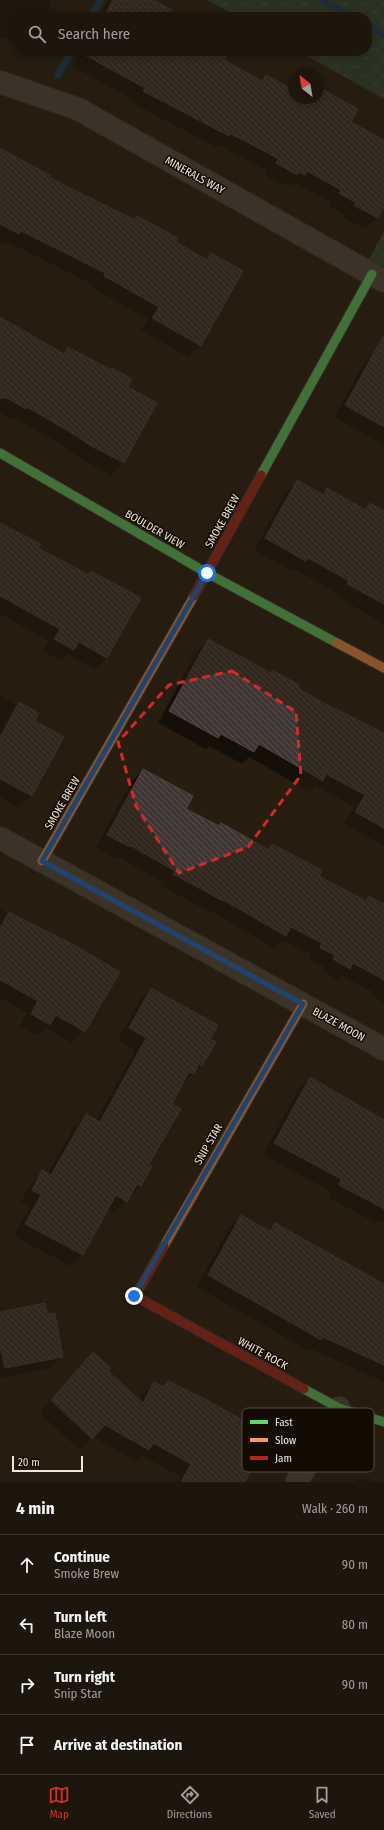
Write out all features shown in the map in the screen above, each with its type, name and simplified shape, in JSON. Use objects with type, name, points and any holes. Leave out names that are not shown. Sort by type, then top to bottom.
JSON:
[{"type":"street","name":"MINERALS WAY","points":[[0,82],[78,109],[378,277]]},
{"type":"street","name":"SMOKE BREW","points":[[42,861],[378,277]]},
{"type":"street","name":"BOULDER VIEW","points":[[0,453],[207,573],[384,668]]},
{"type":"street","name":"BLAZE MOON","points":[[0,838],[384,1049]]},
{"type":"street","name":"SNIP STAR","points":[[134,1296],[303,1004]]},
{"type":"street","name":"WHITE ROCK","points":[[134,1296],[339,1408]]},
{"type":"street","name":"WHITE ROCK","points":[[374,1419],[384,1422]]},
{"type":"street","points":[[297,1482],[303,1472]]},
{"type":"highlighted area","points":[[232,671],[296,712],[301,775],[248,847],[179,873],[136,806],[118,742],[169,685]]},
{"type":"green space","points":[[207,0],[384,0],[384,99],[307,56],[372,56],[372,12],[229,12]]},
{"type":"green space","points":[[384,231],[384,266],[367,263]]},
{"type":"building","points":[[113,0],[154,0],[172,10],[171,12],[107,12]]},
{"type":"building","points":[[87,56],[227,56],[224,60],[262,81],[266,75],[288,87],[288,104],[324,104],[324,90],[358,109],[351,122],[384,140],[384,207],[378,218],[355,206],[356,203],[339,193],[341,190],[307,171],[305,175],[299,172],[297,175],[276,163],[279,159],[231,134],[229,136],[143,91],[145,88]]},
{"type":"building","points":[[0,148],[51,176],[50,178],[135,220],[137,216],[178,238],[176,242],[207,260],[211,253],[243,271],[201,346],[152,318],[159,307],[104,276],[105,273],[21,231],[19,234],[0,224]]},
{"type":"building","points":[[0,317],[64,354],[68,347],[111,370],[112,368],[132,379],[128,387],[157,403],[124,463],[91,446],[27,407],[26,409],[7,398],[0,398]]},
{"type":"building","points":[[384,335],[384,427],[345,405]]},
{"type":"building","points":[[297,480],[324,495],[327,488],[366,510],[370,503],[384,511],[384,604],[347,584],[349,581],[308,558],[306,561],[265,538]]},
{"type":"building","points":[[0,523],[41,544],[38,548],[89,575],[91,571],[141,598],[107,658],[79,642],[74,650],[54,639],[60,629],[0,596]]},
{"type":"building","points":[[208,639],[271,673],[272,670],[299,685],[298,688],[320,701],[384,733],[384,828],[355,812],[365,795],[326,774],[323,781],[259,744],[254,752],[221,734],[218,738],[169,711]]},
{"type":"building","points":[[19,702],[39,713],[35,721],[64,737],[32,796],[0,779],[0,737]]},
{"type":"building","points":[[143,769],[193,796],[186,809],[219,826],[221,823],[269,850],[272,844],[322,870],[319,876],[366,901],[369,896],[384,904],[384,980],[353,963],[350,969],[333,959],[335,955],[320,948],[322,943],[291,927],[286,936],[223,900],[173,874],[175,871],[131,846],[130,847],[107,835]]},
{"type":"building","points":[[9,912],[72,944],[120,972],[85,1032],[56,1015],[50,1025],[31,1014],[38,1001],[0,980],[0,928]]},
{"type":"building","points":[[151,988],[218,1025],[210,1039],[216,1042],[202,1066],[199,1064],[194,1074],[189,1072],[172,1104],[181,1109],[149,1164],[152,1166],[141,1186],[137,1184],[127,1202],[116,1195],[83,1255],[25,1224],[41,1195],[32,1190],[42,1170],[51,1175],[86,1114],[100,1122],[146,1038],[129,1028]]},
{"type":"building","points":[[310,1077],[384,1120],[384,1209],[339,1185],[341,1179],[274,1143]]},
{"type":"building","points":[[241,1215],[270,1231],[275,1223],[384,1284],[384,1365],[323,1337],[321,1340],[208,1275]]},
{"type":"building","points":[[45,1303],[47,1314],[55,1313],[63,1357],[5,1368],[0,1346],[0,1312]]},
{"type":"building","points":[[93,1352],[111,1368],[108,1371],[143,1403],[154,1382],[164,1387],[168,1381],[207,1400],[242,1420],[242,1472],[251,1472],[245,1482],[181,1482],[191,1464],[153,1443],[149,1450],[105,1425],[92,1439],[51,1400]]},
{"type":"waterway","points":[[94,12],[100,0]]},
{"type":"waterway","points":[[321,0],[343,12]]},
{"type":"waterway","points":[[372,28],[384,35]]},
{"type":"waterway","points":[[58,75],[68,56]]},
{"type":"traffic: fast","points":[[261,475],[372,274]]},
{"type":"traffic: fast","points":[[0,453],[207,573],[337,643]]},
{"type":"traffic: fast","points":[[304,1389],[339,1408]]},
{"type":"traffic: fast","points":[[374,1419],[384,1422]]},
{"type":"traffic: slow","points":[[42,861],[194,596]]},
{"type":"traffic: slow","points":[[337,643],[384,668]]},
{"type":"traffic: slow","points":[[164,1246],[303,1004]]},
{"type":"traffic: jam","points":[[194,596],[261,475]]},
{"type":"traffic: jam","points":[[164,1246],[135,1296],[304,1389]]},
{"type":"route","points":[[134,1296],[303,1004],[42,861],[207,573]]}]
